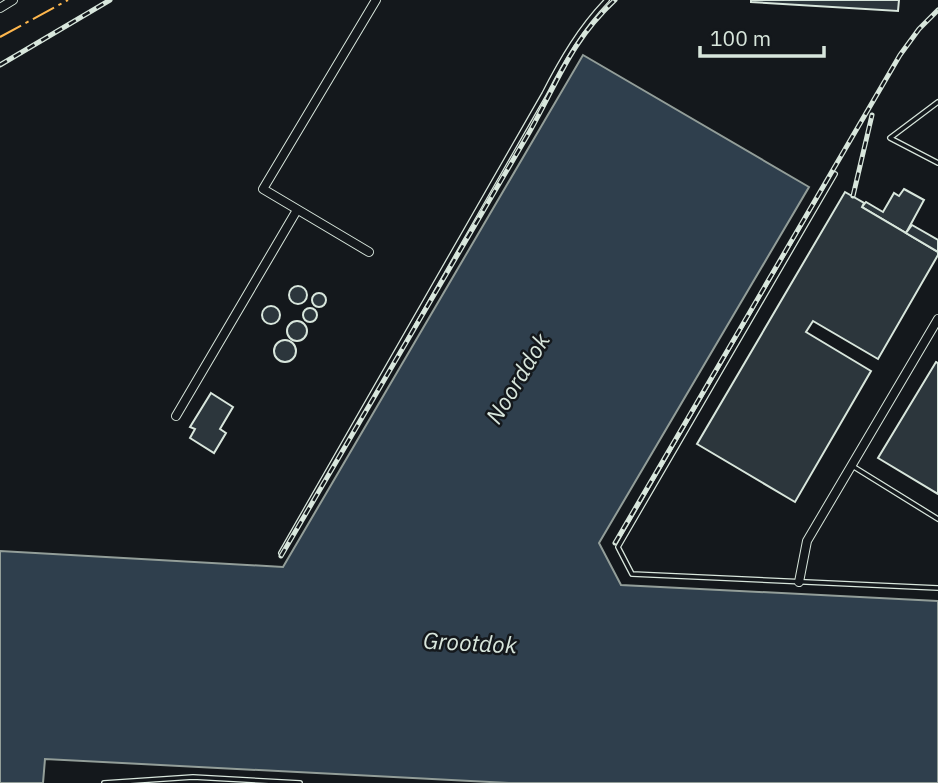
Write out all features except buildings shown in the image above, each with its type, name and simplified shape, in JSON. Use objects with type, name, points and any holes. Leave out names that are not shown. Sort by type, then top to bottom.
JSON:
[{"type":"street","points":[[0,8],[13,0]]},
{"type":"street","points":[[369,251],[263,189],[376,0]]},
{"type":"street","points":[[176,416],[297,210]]},
{"type":"street","points":[[799,582],[807,541],[938,319]]},
{"type":"lane","points":[[281,553],[567,50],[607,0]]},
{"type":"lane","points":[[938,102],[890,138],[938,163]]},
{"type":"lane","points":[[835,174],[618,547],[632,574],[938,588]]},
{"type":"lane","points":[[852,466],[938,519]]},
{"type":"lane","points":[[104,783],[193,777],[300,783]]},
{"type":"water","points":[[583,55],[809,187],[599,543],[621,585],[938,601],[938,783],[509,783],[45,759],[43,783],[0,783],[0,551],[283,567]]},
{"type":"railway","points":[[0,65],[110,0]]},
{"type":"railway","points":[[281,556],[530,131],[566,62],[587,31],[615,0]]},
{"type":"railway","points":[[615,543],[900,55],[919,29],[938,10]]},
{"type":"railway","points":[[853,196],[872,115]]},
{"type":"power","points":[[0,37],[68,0]]},
{"type":"water label","name":"Noorddok","points":[[517,378]]},
{"type":"water label","name":"Grootdok","points":[[470,642]]}]
